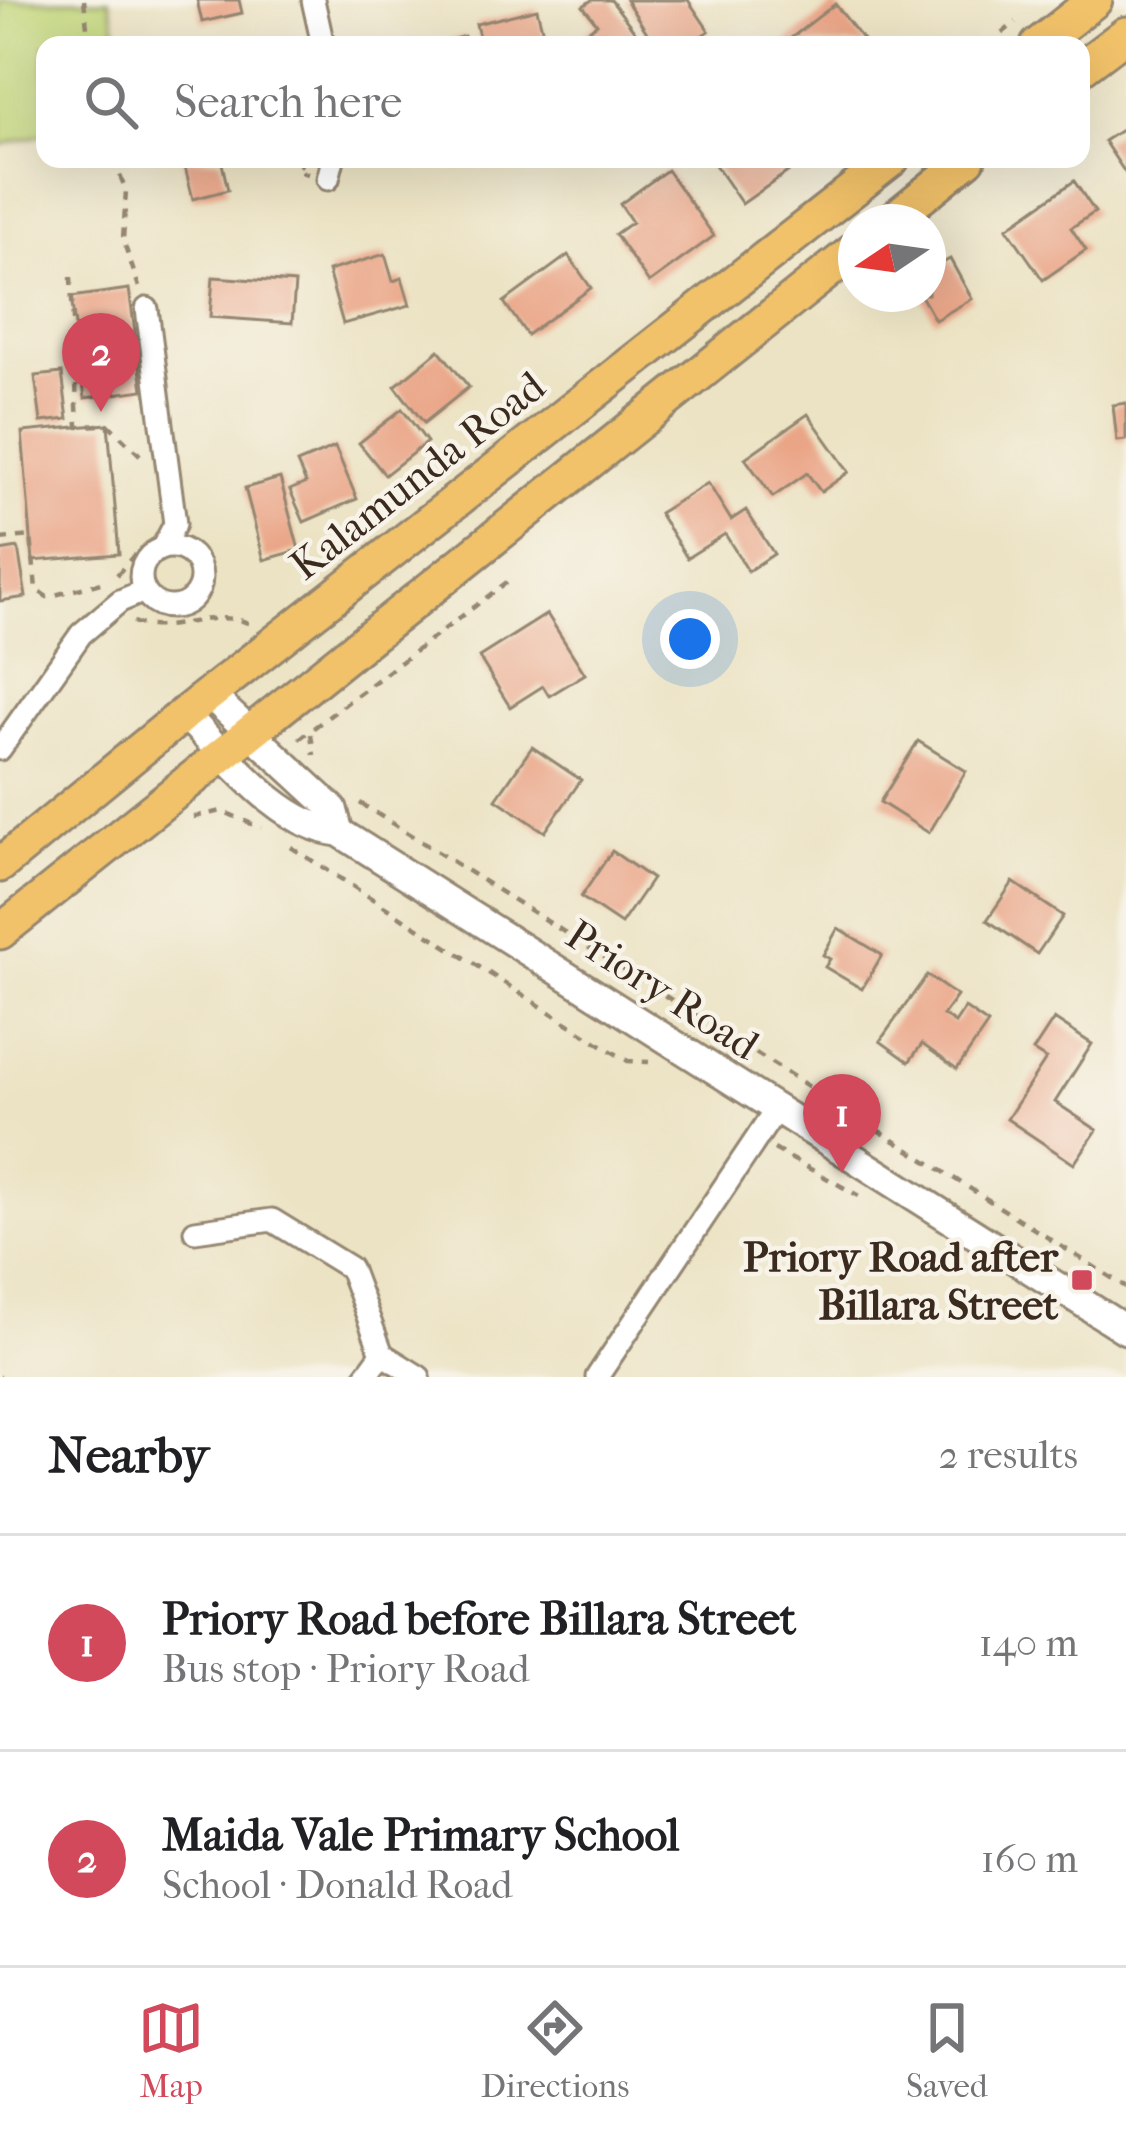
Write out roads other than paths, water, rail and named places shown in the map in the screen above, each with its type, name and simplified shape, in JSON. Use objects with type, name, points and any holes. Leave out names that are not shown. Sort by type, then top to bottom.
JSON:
[{"type":"main road","points":[[1049,36],[1095,0]]},
{"type":"main road","points":[[1090,61],[1126,34]]},
{"type":"main road","name":"Kalamunda Road","points":[[0,866],[196,704],[881,168]]},
{"type":"main road","points":[[912,204],[957,168]]},
{"type":"main road","points":[[0,932],[838,263]]},
{"type":"street","points":[[321,3],[323,36]]},
{"type":"street","points":[[147,309],[175,524],[155,539],[142,564],[144,591],[153,602],[172,607],[191,600],[199,589],[200,568],[194,557],[155,539]]},
{"type":"street","points":[[0,749],[81,634],[120,601],[144,591]]},
{"type":"street","name":"Priory Road","points":[[196,704],[312,829],[339,832],[1126,1330]]},
{"type":"street","points":[[597,1377],[775,1111]]},
{"type":"street","points":[[196,1231],[272,1220],[350,1268],[382,1354],[418,1377]]},
{"type":"street","points":[[365,1377],[382,1354]]},
{"type":"place","name":"Maida Vale Primary School","points":[[101,412]]},
{"type":"place","name":"Priory Road before Billara Street","points":[[842,1173]]},
{"type":"place","name":"Priory Road after Billara Street","points":[[1082,1280]]}]
